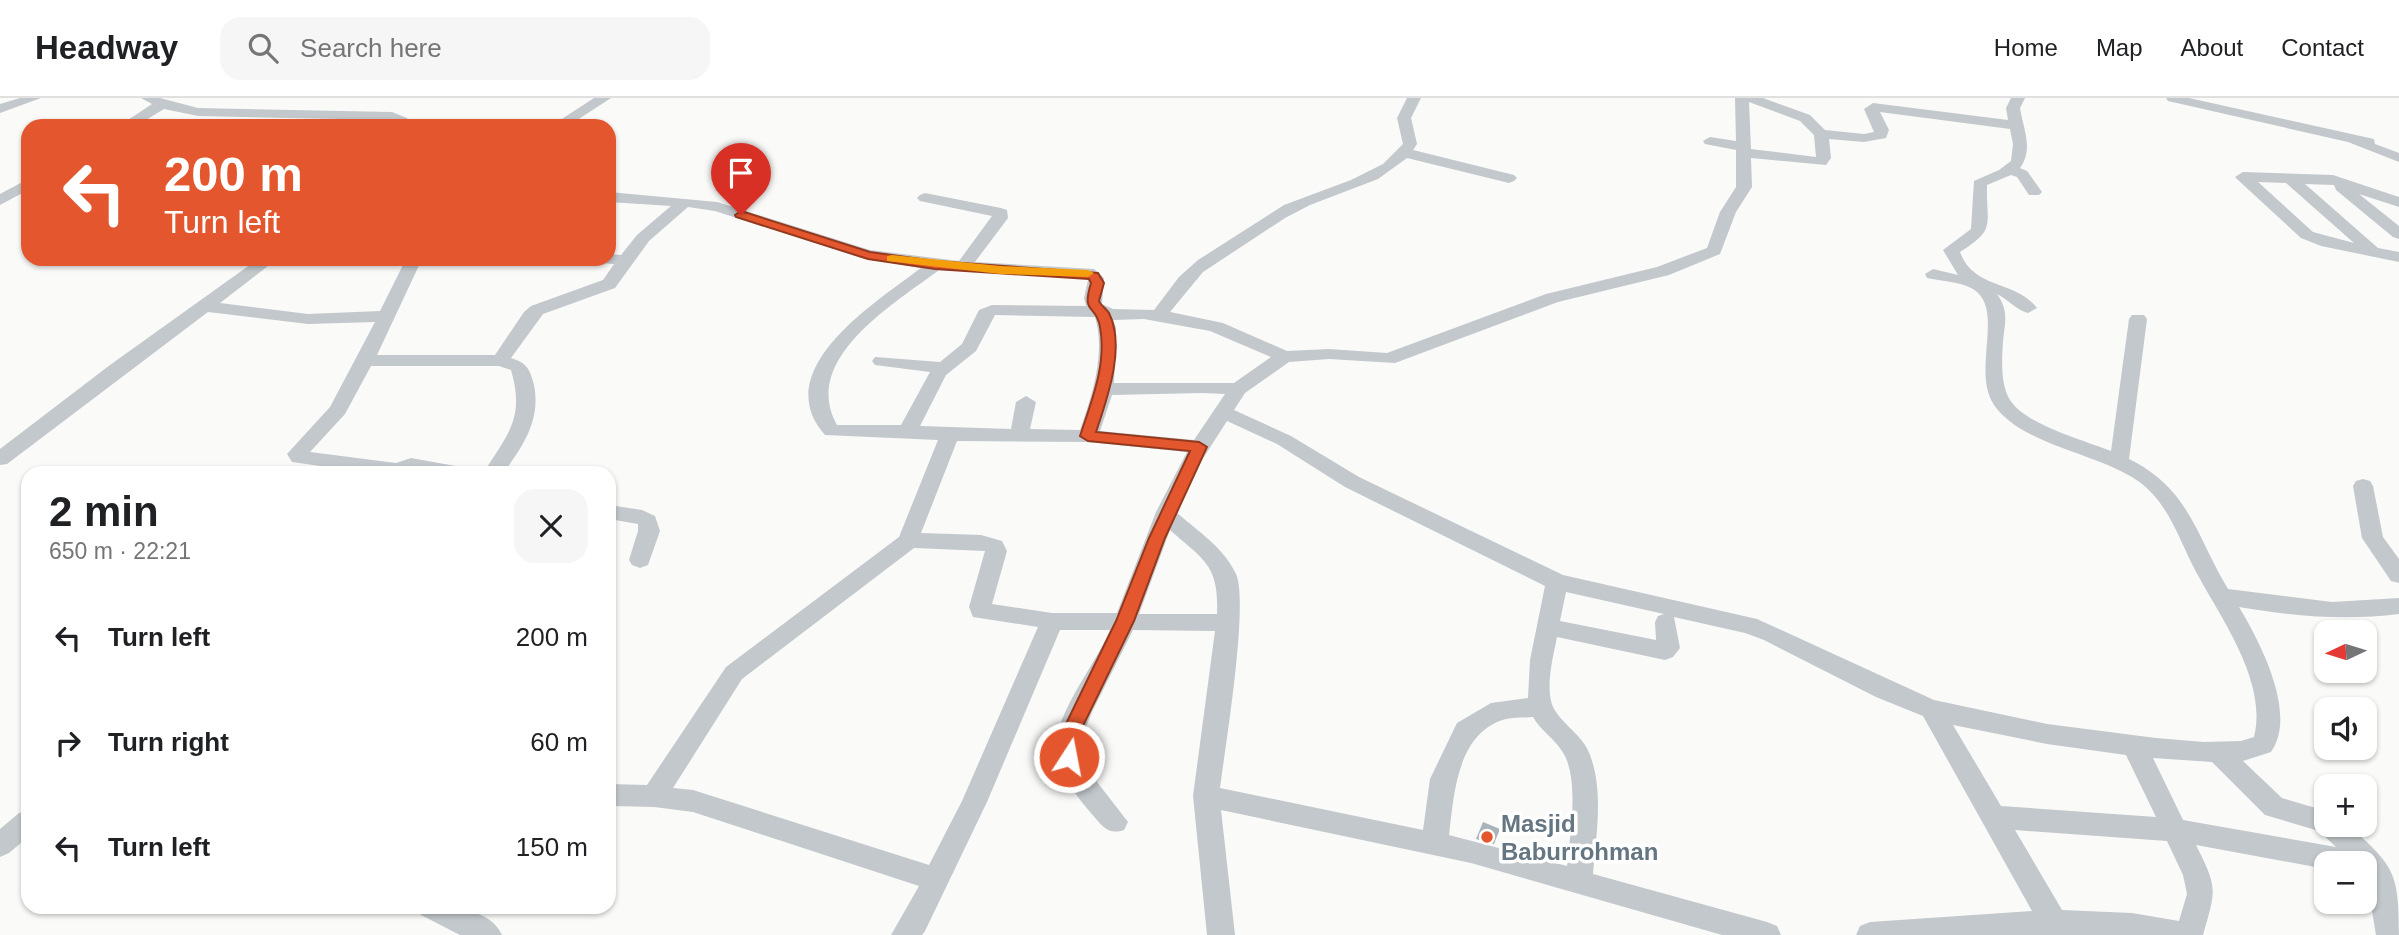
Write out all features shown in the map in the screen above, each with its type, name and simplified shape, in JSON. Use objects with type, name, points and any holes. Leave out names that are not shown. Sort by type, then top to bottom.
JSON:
[{"type":"street","points":[[0,109],[33,98]]},
{"type":"street","points":[[148,98],[198,112],[309,119]]},
{"type":"street","points":[[385,116],[389,98]]},
{"type":"street","points":[[570,119],[604,98]]},
{"type":"street","points":[[1157,316],[1202,264],[1228,250],[1277,215],[1380,173],[1405,153],[1410,144],[1404,118],[1415,98]]},
{"type":"street","points":[[1115,822],[1078,779],[1069,757],[1068,743],[1125,621],[1136,588],[1199,447],[1238,389],[1284,357],[1329,355],[1389,359],[1552,298],[1687,263],[1714,251],[1728,212],[1744,187],[1742,98]]},
{"type":"street","points":[[1750,98],[1805,118],[1822,134],[1864,138],[1881,135],[1882,130],[1871,109],[1873,107],[2018,126]]},
{"type":"street","points":[[1223,412],[1284,440],[1352,482],[1557,582],[1749,625],[1797,644],[1891,693],[1932,710],[2035,731],[2134,746],[2218,752],[2253,749],[2266,739],[2268,714],[2254,656],[2161,490],[2136,470],[2025,422],[2008,410],[2001,401],[1993,367],[1997,310],[1978,283],[1954,260],[1951,250],[1976,235],[1979,229],[1979,184],[1982,180],[2011,170],[2019,158],[2018,126],[2013,108],[2018,98]]},
{"type":"street","points":[[2174,98],[2213,109],[2369,142]]},
{"type":"street","points":[[325,119],[330,101]]},
{"type":"street","points":[[138,119],[163,104]]},
{"type":"street","points":[[340,119],[385,116],[395,119]]},
{"type":"street","points":[[1710,141],[1745,150],[1821,162],[1824,158],[1822,134]]},
{"type":"street","points":[[2347,137],[2399,158]]},
{"type":"street","points":[[1405,153],[1509,178]]},
{"type":"street","points":[[2011,170],[2022,174],[2034,192]]},
{"type":"street","points":[[2399,202],[2333,180],[2243,177],[2307,234],[2321,241],[2399,257]]},
{"type":"street","points":[[2289,178],[2374,252]]},
{"type":"street","points":[[2333,180],[2399,234]]},
{"type":"street","points":[[0,184],[21,187]]},
{"type":"street","points":[[0,200],[21,190]]},
{"type":"street","points":[[616,197],[717,207],[851,251],[935,265],[1088,273],[1096,278],[1092,301],[1094,307],[1102,312],[1107,328],[1104,389],[1088,436]]},
{"type":"street","points":[[925,198],[1001,213],[1000,218],[962,267]]},
{"type":"street","points":[[500,361],[530,316],[537,310],[608,284],[643,239],[685,202]]},
{"type":"street","points":[[616,260],[626,260]]},
{"type":"street","points":[[935,265],[874,313],[836,349],[822,372],[817,390],[826,426],[832,431],[909,430],[950,435],[1088,436],[1199,447]]},
{"type":"street","points":[[0,459],[117,369],[260,266]]},
{"type":"street","points":[[364,466],[299,457],[297,454],[338,410],[410,266]]},
{"type":"street","points":[[1933,274],[1978,283],[2015,296],[2028,308]]},
{"type":"street","points":[[205,306],[308,319],[384,316]]},
{"type":"street","points":[[909,430],[918,408],[939,372],[970,347],[989,311],[1102,312],[1157,316],[1208,324],[1234,332],[1255,340],[1284,357]]},
{"type":"street","points":[[2119,463],[2138,319]]},
{"type":"street","points":[[365,360],[500,361],[519,367],[525,384],[528,407],[521,433],[499,466]]},
{"type":"street","points":[[881,361],[945,368]]},
{"type":"street","points":[[1104,389],[1238,389]]},
{"type":"street","points":[[1018,436],[1026,402]]},
{"type":"street","points":[[909,540],[912,526],[950,435]]},
{"type":"street","points":[[2364,486],[2373,538],[2399,575]]},
{"type":"street","points":[[616,513],[642,517],[648,522],[649,531],[640,560]]},
{"type":"street","points":[[1168,516],[1212,555],[1226,576],[1228,623],[1206,796],[1222,935]]},
{"type":"street","points":[[654,796],[734,673],[909,540],[981,542],[994,546],[995,556],[981,611],[1052,621],[1228,623]]},
{"type":"street","points":[[1557,582],[1548,627],[1539,700],[1551,725],[1569,741],[1577,754],[1584,811],[1579,882]]},
{"type":"street","points":[[2222,596],[2273,605],[2345,611],[2399,606]]},
{"type":"street","points":[[905,935],[915,922],[974,802],[1052,621]]},
{"type":"street","points":[[1548,627],[1665,651],[1668,648],[1666,622]]},
{"type":"street","points":[[1435,843],[1443,779],[1466,730],[1500,710],[1541,707]]},
{"type":"street","points":[[1932,710],[2053,923]]},
{"type":"street","points":[[2134,746],[2197,876],[2202,894],[2189,935]]},
{"type":"street","points":[[2218,752],[2274,807],[2314,819]]},
{"type":"street","points":[[616,795],[693,801],[936,879]]},
{"type":"street","points":[[1206,796],[1435,843],[1767,935]]},
{"type":"street","points":[[1993,817],[2176,830],[2314,855]]},
{"type":"street","points":[[0,845],[21,827]]},
{"type":"street","points":[[2341,837],[2354,851]]},
{"type":"street","points":[[2377,875],[2385,883],[2392,931]]},
{"type":"street","points":[[447,914],[488,935]]},
{"type":"street","points":[[1870,935],[1970,931],[2053,923],[2138,925],[2182,935]]},
{"type":"building","name":"Masjid Baburrohman","points":[[1483,822],[1500,829],[1494,844],[1476,839]]},
{"type":"slow traffic","points":[[892,259],[1000,270],[1088,273]]},
{"type":"place","name":"Masjid Baburrohman","points":[[1487,837]]},
{"type":"route","points":[[741,215],[868,256],[935,265],[1088,273],[1094,276],[1097,283],[1092,301],[1094,307],[1102,312],[1107,328],[1107,376],[1088,436],[1199,447],[1157,538],[1125,621],[1071,732],[1068,743],[1069,757]]}]
